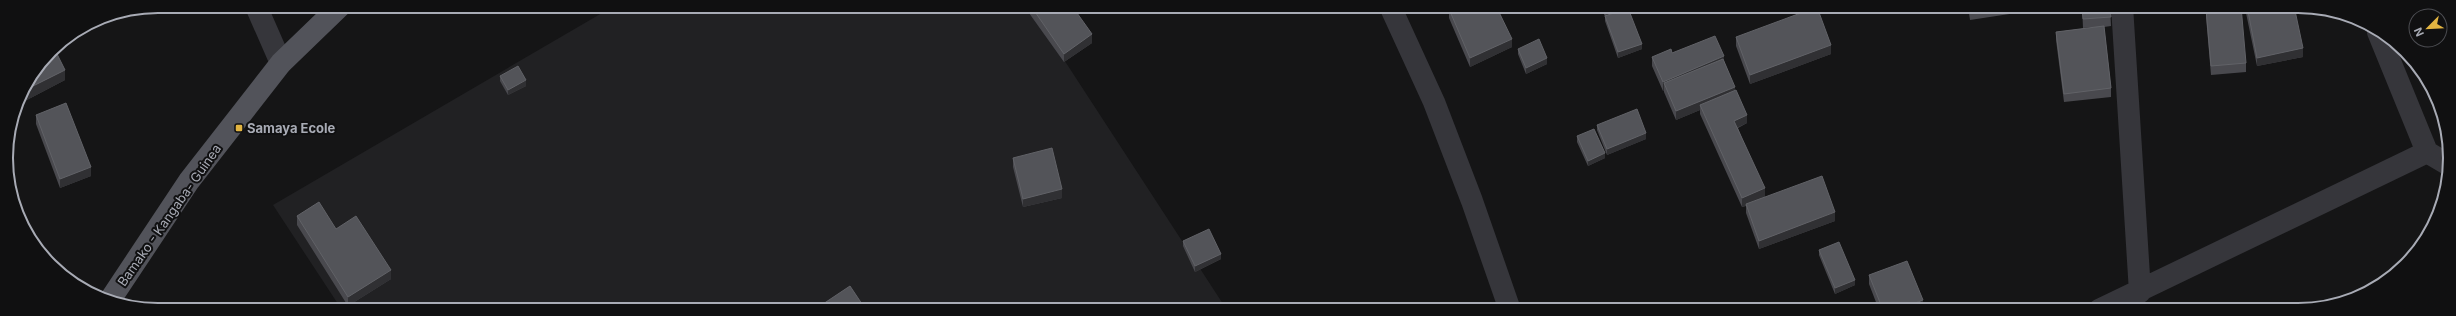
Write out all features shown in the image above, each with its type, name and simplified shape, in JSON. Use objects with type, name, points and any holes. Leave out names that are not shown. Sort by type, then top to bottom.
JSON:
[{"type":"main road","name":"Bamako - Kangaba- Guinea","points":[[113,296],[189,181],[281,63],[333,13]]},
{"type":"street","points":[[259,13],[281,63]]},
{"type":"street","points":[[1393,13],[1434,102],[1472,201],[1508,303]]},
{"type":"street","points":[[2122,13],[2140,292]]},
{"type":"street","points":[[2381,38],[2427,152],[2443,161]]},
{"type":"street","points":[[2115,303],[2427,152]]},
{"type":"shaded area","points":[[602,13],[1034,13],[1222,303],[337,303],[273,205]]},
{"type":"building","points":[[1036,13],[1077,13],[1092,34],[1064,54]]},
{"type":"building","points":[[1451,13],[1499,13],[1512,39],[1470,58]]},
{"type":"building","points":[[1614,13],[1630,13],[1642,44],[1618,52],[1605,16]]},
{"type":"building","points":[[1801,13],[1819,13],[1831,45],[1750,75],[1736,37]]},
{"type":"building","points":[[2083,13],[2111,13],[2111,17],[2083,19]]},
{"type":"building","points":[[2206,13],[2242,13],[2246,63],[2211,66]]},
{"type":"building","points":[[2248,13],[2296,13],[2303,48],[2257,58]]},
{"type":"building","points":[[2104,26],[2111,88],[2064,94],[2056,32]]},
{"type":"building","points":[[1715,36],[1724,56],[1663,82],[1652,57],[1671,49],[1672,53]]},
{"type":"building","points":[[1539,39],[1547,58],[1526,68],[1518,49]]},
{"type":"building","points":[[57,54],[65,70],[31,87],[37,77]]},
{"type":"building","points":[[1723,59],[1735,87],[1676,111],[1664,83]]},
{"type":"building","points":[[518,66],[526,80],[508,90],[500,76]]},
{"type":"building","points":[[1736,90],[1747,115],[1734,121],[1765,188],[1742,198],[1700,105]]},
{"type":"building","points":[[66,103],[91,167],[60,179],[36,115]]},
{"type":"building","points":[[1637,109],[1646,133],[1607,149],[1597,125]]},
{"type":"building","points":[[1594,129],[1605,153],[1588,161],[1577,136]]},
{"type":"building","points":[[1052,148],[1062,189],[1023,199],[1013,158]]},
{"type":"building","points":[[1822,176],[1835,212],[1759,241],[1746,204]]},
{"type":"building","points":[[319,202],[336,229],[356,216],[391,270],[348,297],[297,216]]},
{"type":"building","points":[[1209,229],[1221,254],[1195,266],[1183,241]]},
{"type":"building","points":[[1839,242],[1855,280],[1835,288],[1819,250]]},
{"type":"building","points":[[1907,261],[1923,300],[1916,303],[1880,303],[1869,275]]},
{"type":"building","points":[[850,286],[861,303],[824,303]]},
{"type":"place","name":"Samaya Ecole","points":[[239,128]]}]
